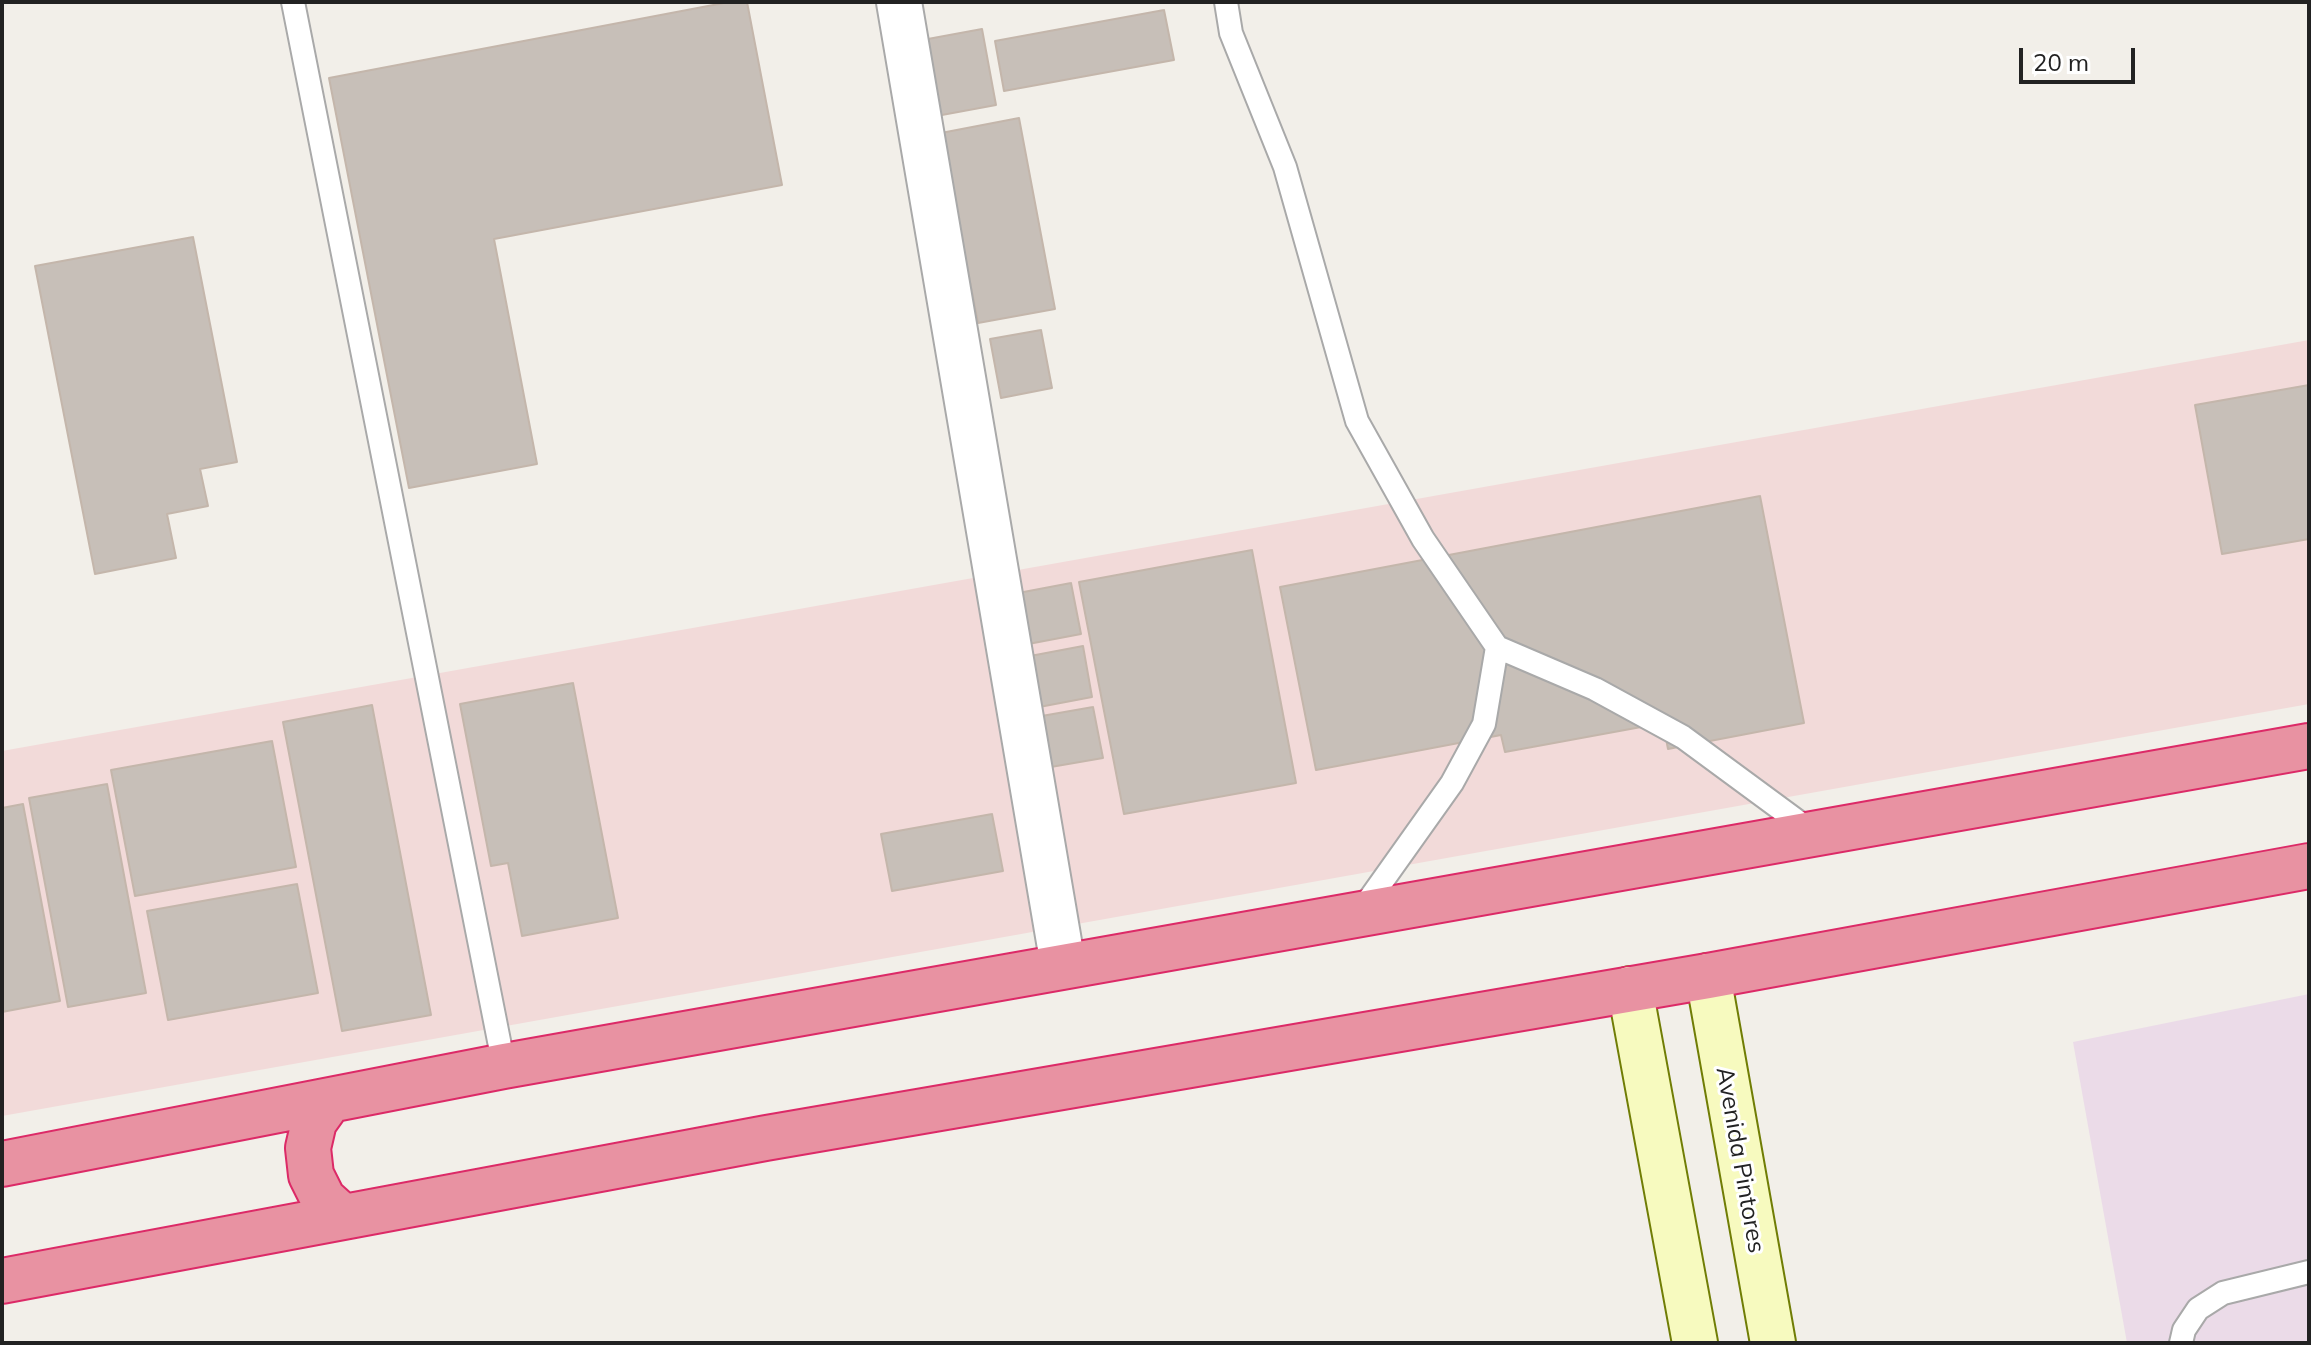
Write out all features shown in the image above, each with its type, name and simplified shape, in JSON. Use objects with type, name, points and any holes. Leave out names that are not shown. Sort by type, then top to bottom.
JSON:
[{"type":"highway","points":[[2,1164],[504,1066],[2309,746]]},
{"type":"highway","points":[[2,1281],[766,1138],[2302,874]]},
{"type":"highway","points":[[329,1101],[314,1122],[308,1148],[311,1175],[323,1199],[343,1217]]},
{"type":"street","points":[[899,2],[1063,965]]},
{"type":"street","name":"Avenida Pintores","points":[[1708,976],[1773,1343]]},
{"type":"street","points":[[1630,989],[1695,1343]]},
{"type":"lane","points":[[293,2],[504,1066]]},
{"type":"lane","points":[[1226,2],[1231,33],[1285,167],[1357,421],[1423,539],[1497,647],[1595,689],[1683,737],[1813,833]]},
{"type":"lane","points":[[1361,912],[1452,783],[1484,724],[1497,647]]},
{"type":"lane","points":[[2181,1343],[2184,1330],[2198,1309],[2223,1293],[2309,1272]]},
{"type":"shaded area","points":[[2309,340],[2309,704],[2,1116],[2,751]]},
{"type":"shaded area","points":[[2309,994],[2309,1343],[2127,1343],[2073,1042]]},
{"type":"building","points":[[729,2],[747,2],[782,185],[494,239],[537,464],[409,488],[329,78]]},
{"type":"building","points":[[1164,10],[1174,60],[1004,91],[995,41]]},
{"type":"building","points":[[982,29],[996,105],[931,117],[917,41]]},
{"type":"building","points":[[1019,118],[1055,309],[978,323],[941,133]]},
{"type":"building","points":[[193,237],[237,462],[200,469],[208,506],[167,514],[176,558],[95,574],[35,266]]},
{"type":"building","points":[[1041,330],[1052,388],[1001,398],[990,339]]},
{"type":"building","points":[[2309,385],[2309,539],[2222,554],[2195,405]]},
{"type":"building","points":[[1760,496],[1804,723],[1668,749],[1663,723],[1505,752],[1501,735],[1316,770],[1280,587]]},
{"type":"building","points":[[1252,550],[1296,783],[1124,814],[1079,582]]},
{"type":"building","points":[[1071,583],[1081,634],[1023,645],[1013,594]]},
{"type":"building","points":[[1083,646],[1092,697],[1034,708],[1025,657]]},
{"type":"building","points":[[573,683],[618,918],[522,936],[508,863],[491,866],[460,704]]},
{"type":"building","points":[[372,705],[431,1015],[342,1031],[283,722]]},
{"type":"building","points":[[1093,707],[1103,758],[1045,768],[1036,717]]},
{"type":"building","points":[[272,741],[296,867],[135,896],[111,770]]},
{"type":"building","points":[[107,784],[146,993],[68,1007],[29,798]]},
{"type":"building","points":[[23,804],[60,1001],[2,1012],[2,808]]},
{"type":"building","points":[[992,814],[1003,871],[892,891],[881,834]]},
{"type":"building","points":[[297,884],[318,993],[168,1020],[147,911]]}]
